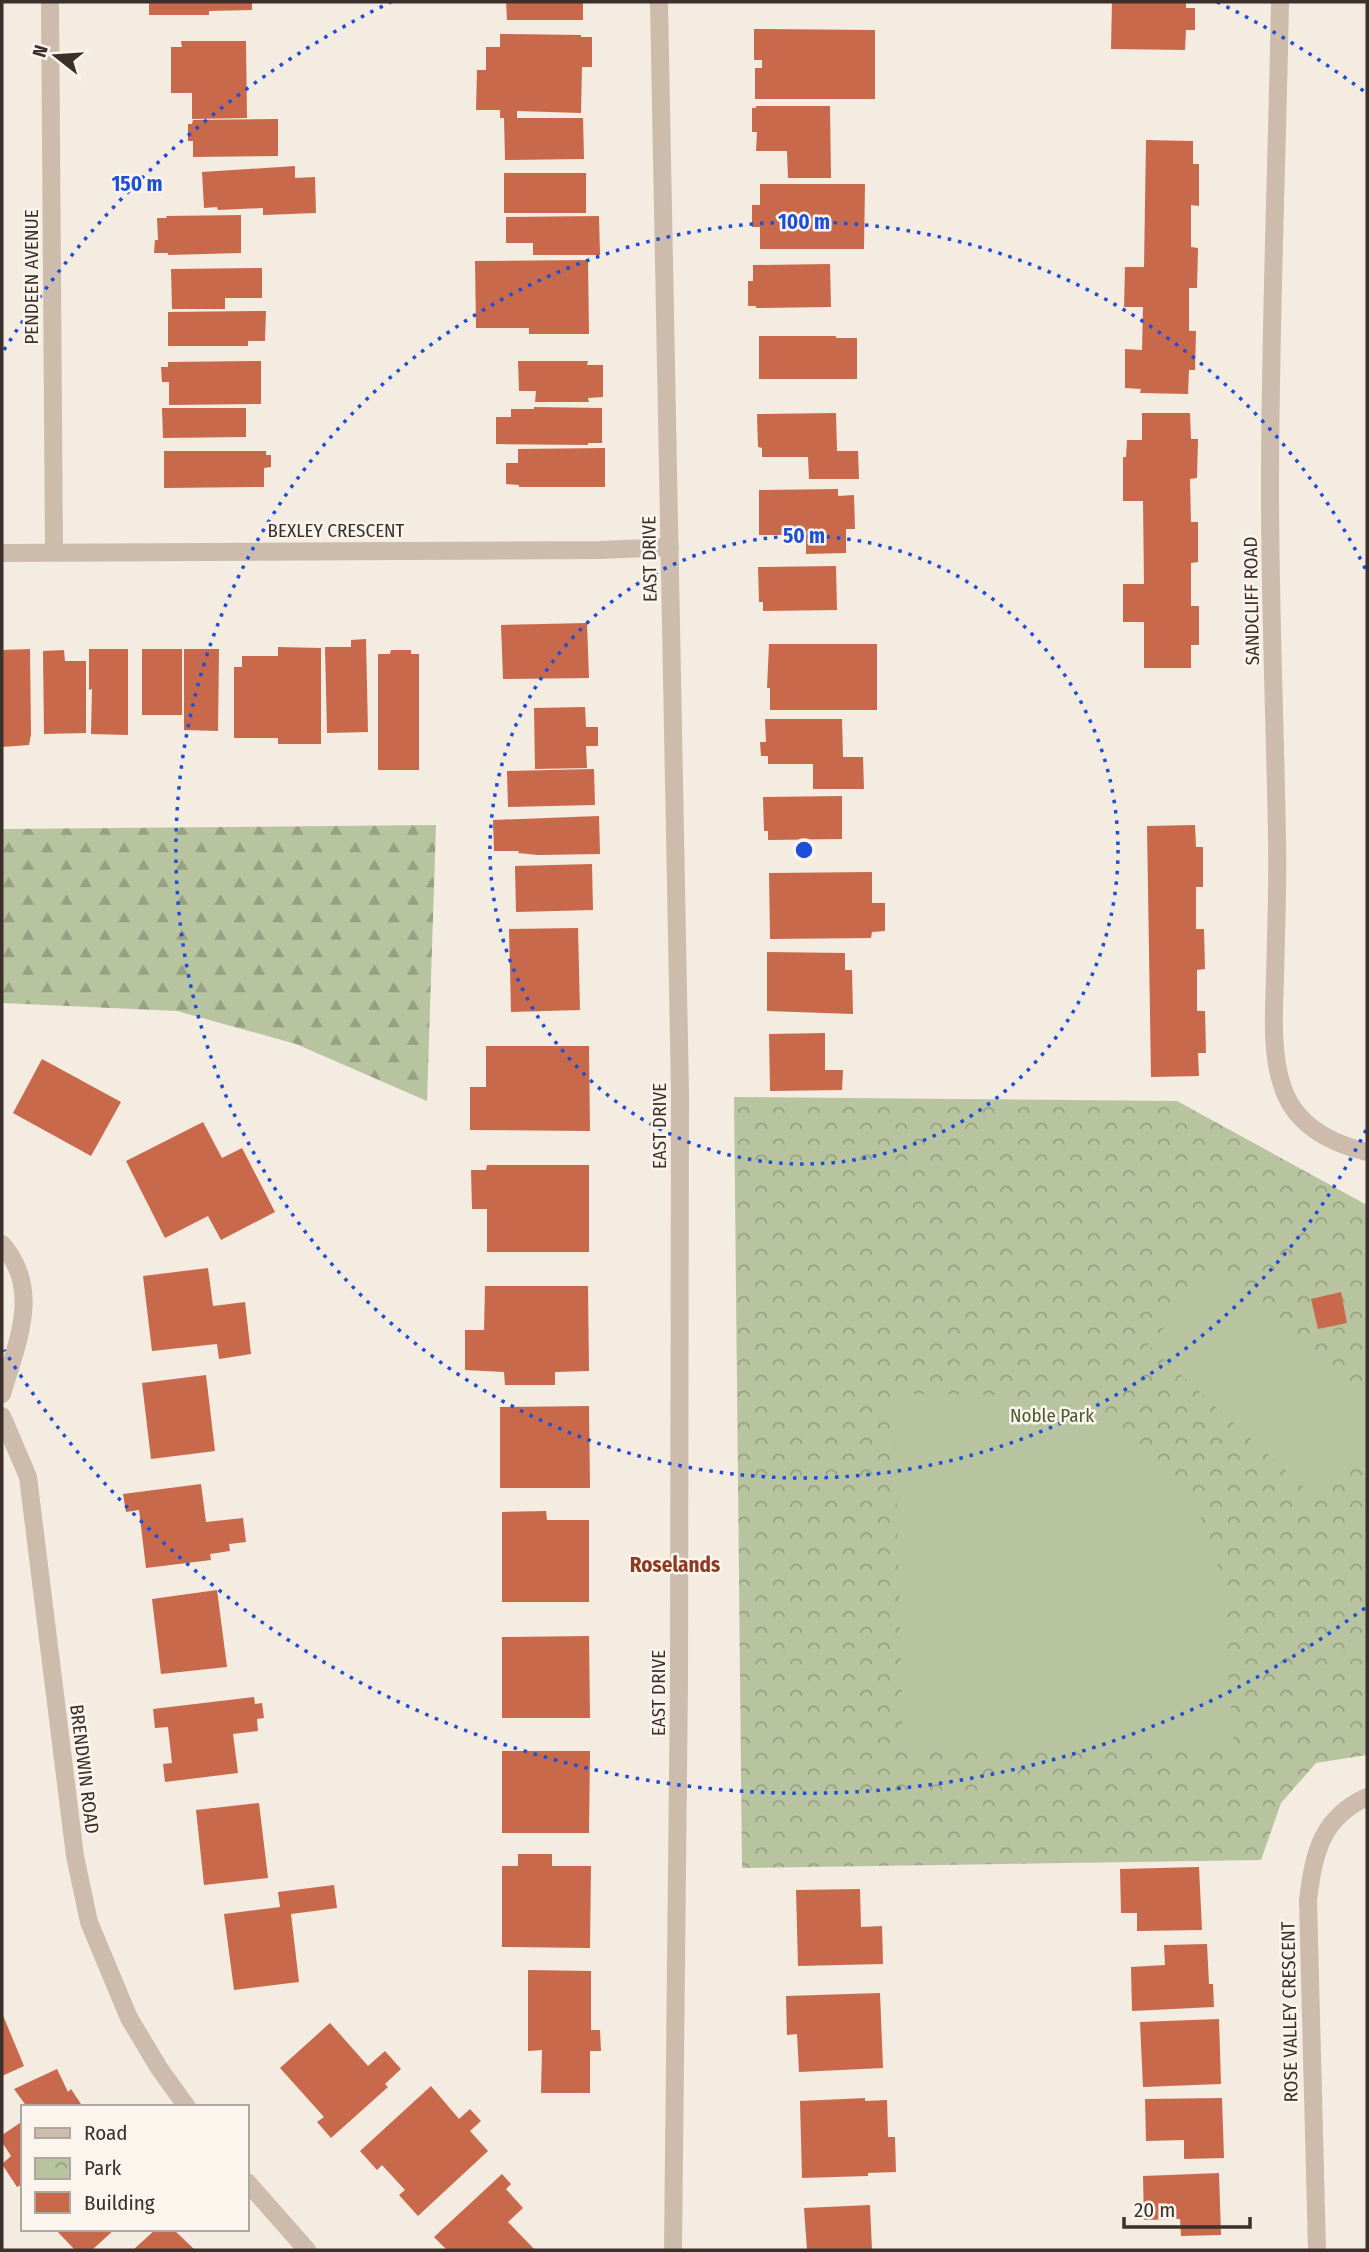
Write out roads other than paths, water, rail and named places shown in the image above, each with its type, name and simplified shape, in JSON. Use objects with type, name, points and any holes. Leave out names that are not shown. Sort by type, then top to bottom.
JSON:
[{"type":"street","name":"PENDEEN AVENUE","points":[[50,2],[54,552]]},
{"type":"street","name":"EAST DRIVE","points":[[659,2],[680,1093],[679,1680],[673,2250]]},
{"type":"street","name":"SANDCLIFF ROAD","points":[[1280,2],[1270,489],[1278,874],[1274,1005],[1277,1062],[1282,1086],[1290,1105],[1303,1120],[1341,1146],[1367,1152]]},
{"type":"street","name":"BEXLEY CRESCENT","points":[[2,553],[601,550],[670,547]]},
{"type":"street","points":[[2,1244],[13,1257],[23,1283],[24,1311],[2,1394]]},
{"type":"street","name":"BRENDWIN ROAD","points":[[2,1416],[28,1477],[71,1833],[89,1922],[129,2018],[186,2105]]},
{"type":"street","name":"ROSE VALLEY CRESCENT","points":[[1317,2250],[1308,1900],[1312,1870],[1327,1830],[1337,1816],[1353,1803],[1367,1797]]},
{"type":"street","points":[[248,2183],[307,2250]]},
{"type":"district","name":"Roselands","points":[[675,1565]]},
{"type":"park label","name":"Noble Park","points":[[1052,1415]]}]
